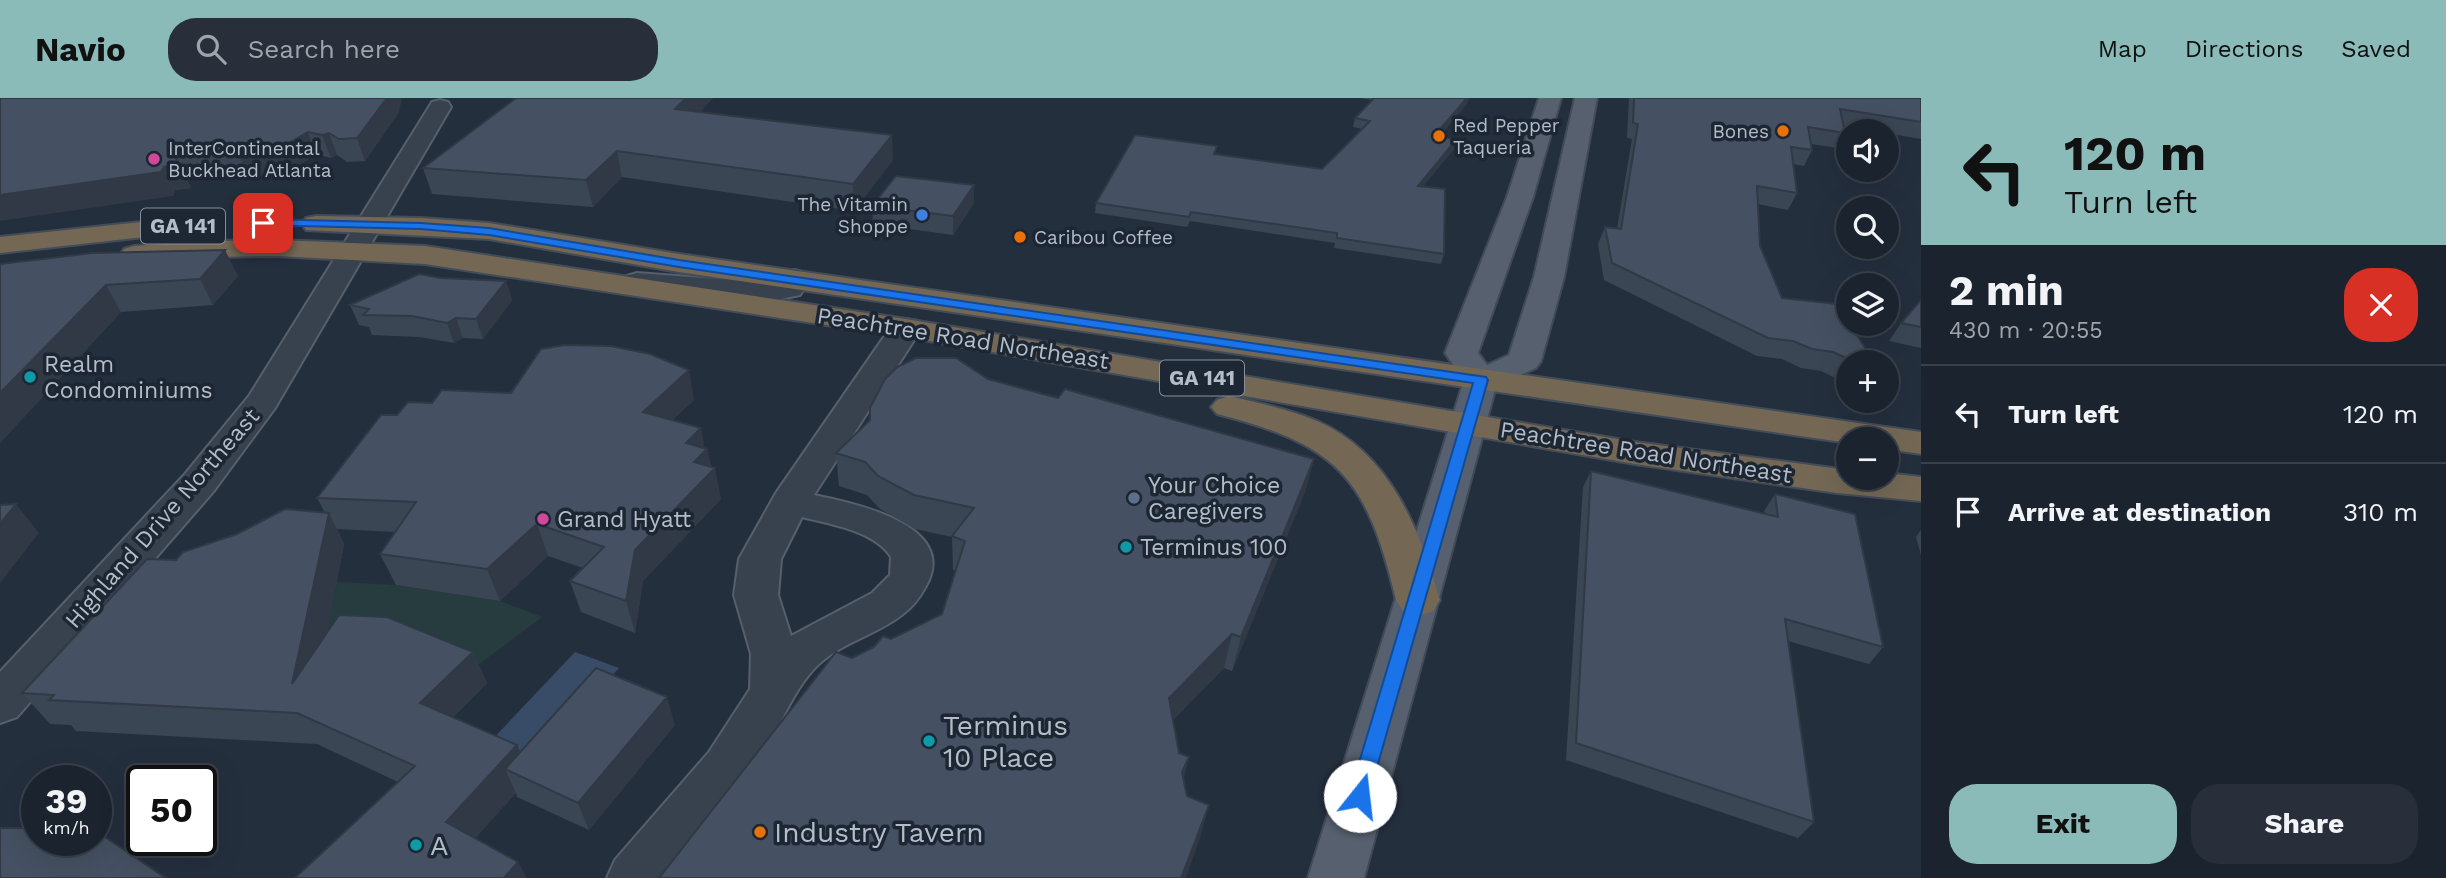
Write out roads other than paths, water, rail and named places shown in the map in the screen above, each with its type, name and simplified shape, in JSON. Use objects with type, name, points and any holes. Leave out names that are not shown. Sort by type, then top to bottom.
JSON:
[{"type":"highway","name":"Peachtree Road Northeast","points":[[0,245],[178,226],[263,223],[360,238],[425,256],[586,278],[969,338],[1649,454],[1837,481],[1921,489]]},
{"type":"highway","name":"Peachtree Road Northeast","points":[[0,271],[53,263],[212,249],[489,231],[679,263],[1921,443]]},
{"type":"highway","points":[[969,338],[1042,375],[1260,413],[1292,423],[1333,444],[1366,474],[1387,511],[1407,551],[1418,600]]},
{"type":"main road","points":[[1481,380],[1461,353],[1520,197],[1550,98]]},
{"type":"main road","points":[[1336,878],[1418,600],[1466,424],[1481,380],[1524,361],[1549,277],[1581,99]]},
{"type":"street","name":"Highland Drive Northeast","points":[[0,704],[199,483],[263,401],[440,107]]},
{"type":"street","points":[[586,278],[770,292],[789,289],[795,279]]},
{"type":"street","points":[[773,694],[775,653],[756,595],[760,559],[790,502],[906,328]]},
{"type":"street","points":[[635,878],[738,751],[798,656],[819,638],[879,611],[902,591],[912,572],[912,555],[897,537],[870,523],[790,502]]},
{"type":"water","points":[[575,652],[619,668],[534,764],[488,744]]},
{"type":"place","name":"Bones","points":[[1783,131]]},
{"type":"place","name":"Red Pepper Taqueria","points":[[1439,136]]},
{"type":"place","name":"InterContinental Buckhead Atlanta","points":[[154,159]]},
{"type":"place","name":"The Vitamin Shoppe","points":[[922,215]]},
{"type":"place","name":"Caribou Coffee","points":[[1020,237]]},
{"type":"place","name":"Realm Condominiums","points":[[30,377]]},
{"type":"place","name":"Your Choice Caregivers","points":[[1134,498]]},
{"type":"place","name":"Grand Hyatt","points":[[543,519]]},
{"type":"place","name":"Terminus 100","points":[[1126,547]]},
{"type":"place","name":"Terminus 10 Place","points":[[929,741]]},
{"type":"place","name":"Industry Tavern","points":[[760,832]]},
{"type":"place","name":"A","points":[[416,845]]}]
